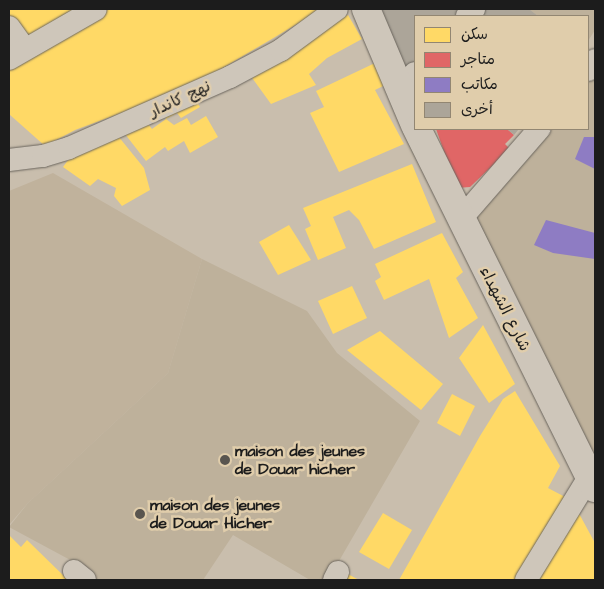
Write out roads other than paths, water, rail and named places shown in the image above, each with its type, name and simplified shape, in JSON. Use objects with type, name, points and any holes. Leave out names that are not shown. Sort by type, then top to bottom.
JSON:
[{"type":"street","points":[[9,28],[17,54],[96,9]]},
{"type":"street","name":"نهج كاندار","points":[[9,160],[43,156],[69,148],[230,77],[281,50],[337,9]]},
{"type":"street","points":[[366,9],[407,82],[414,120]]},
{"type":"street","name":"شارع الشهداء","points":[[417,130],[460,220],[592,482]]},
{"type":"street","points":[[460,220],[538,130]]},
{"type":"street","points":[[526,580],[592,482]]},
{"type":"place","name":"maison des jeunes de Douar hicher","points":[[225,460]]},
{"type":"place","name":"maison des jeunes de Douar Hicher","points":[[140,514]]}]
